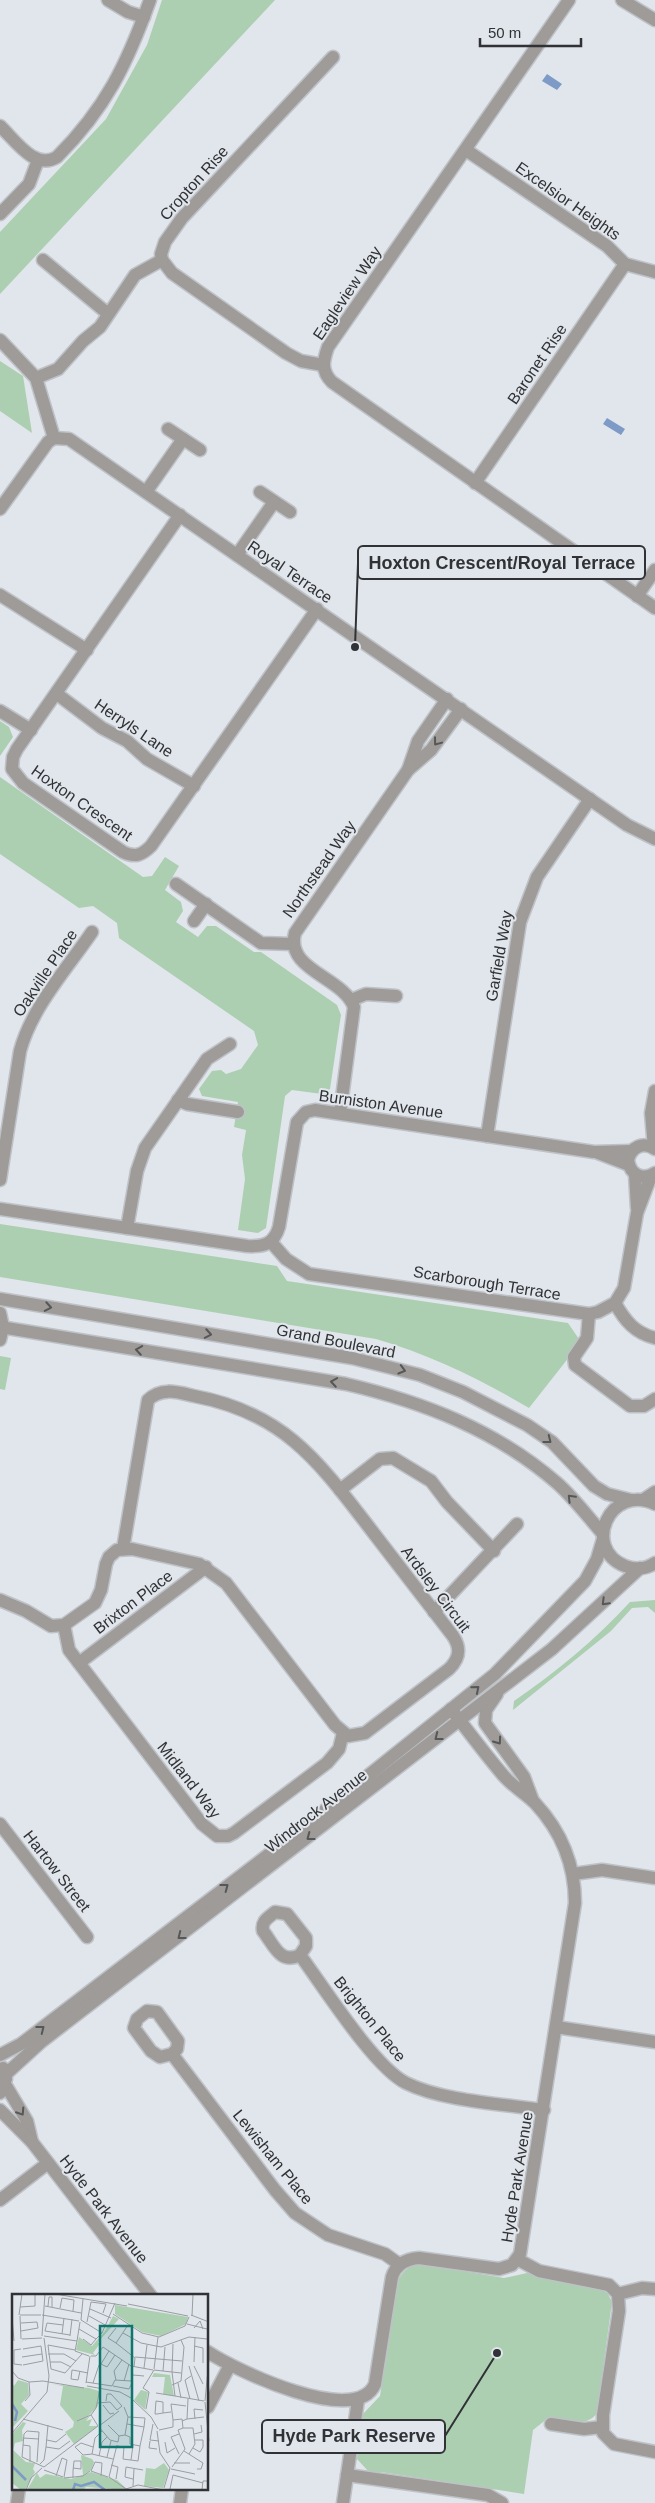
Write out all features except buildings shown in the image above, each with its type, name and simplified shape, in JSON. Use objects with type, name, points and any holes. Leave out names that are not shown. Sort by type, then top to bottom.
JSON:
[{"type":"street","points":[[108,0],[128,12],[144,17]]},
{"type":"street","points":[[0,126],[38,160],[49,161],[57,157],[100,107],[119,76],[150,0]]},
{"type":"street","name":"Eagleview Way","points":[[569,0],[328,347],[323,366],[327,377],[332,382],[655,608]]},
{"type":"street","points":[[622,0],[655,20]]},
{"type":"street","name":"Cropton Rise","points":[[162,260],[161,254],[165,242],[188,210],[333,57]]},
{"type":"street","name":"Excelsior Heights","points":[[466,150],[607,246],[625,264],[655,272]]},
{"type":"street","points":[[0,214],[29,184],[38,160]]},
{"type":"street","points":[[43,260],[107,313]]},
{"type":"street","points":[[36,378],[58,369],[83,340],[100,327],[107,313],[121,298],[135,275],[162,260],[172,272],[293,358],[323,366]]},
{"type":"street","name":"Baronet Rise","points":[[476,483],[625,264]]},
{"type":"street","points":[[0,340],[36,378],[54,438],[41,450],[0,509]]},
{"type":"street","points":[[168,428],[200,450]]},
{"type":"street","name":"Royal Terrace","points":[[54,438],[69,439],[627,825],[655,839]]},
{"type":"street","points":[[146,492],[183,439]]},
{"type":"street","points":[[260,492],[290,512]]},
{"type":"street","points":[[237,555],[274,502]]},
{"type":"street","name":"Hoxton Crescent","points":[[180,515],[13,757],[12,769],[17,778],[130,855],[139,855],[151,846],[317,610]]},
{"type":"street","points":[[637,596],[655,570]]},
{"type":"street","points":[[0,595],[87,650]]},
{"type":"street","name":"Herryls Lane","points":[[57,694],[102,728],[127,741],[158,766],[194,786]]},
{"type":"street","name":"Northstead Way","points":[[408,770],[418,742],[447,700]]},
{"type":"street","name":"Northstead Way","points":[[352,1000],[346,993],[302,961],[296,955],[292,944],[300,925],[408,770],[431,750],[461,709]]},
{"type":"street","points":[[0,710],[31,730]]},
{"type":"street","name":"Garfield Way","points":[[487,1136],[520,922],[537,877],[590,799]]},
{"type":"street","points":[[176,884],[262,942],[292,944]]},
{"type":"street","points":[[194,921],[206,904]]},
{"type":"street","name":"Oakville Place","points":[[0,1180],[24,1035],[35,1014],[92,932]]},
{"type":"street","points":[[340,1113],[354,1016],[352,1000],[366,994],[396,996]]},
{"type":"street","points":[[127,1228],[141,1157],[207,1059],[230,1044]]},
{"type":"street","points":[[654,1149],[652,1113],[655,1091]]},
{"type":"street","points":[[178,1100],[187,1104],[238,1112]]},
{"type":"street","name":"Burniston Avenue","points":[[271,1242],[279,1227],[297,1122],[301,1116],[311,1110],[594,1152],[635,1148],[646,1145],[654,1149]]},
{"type":"street","points":[[637,1213],[632,1170],[635,1148],[652,1113]]},
{"type":"street","name":"Burniston Avenue","points":[[594,1152],[632,1170],[642,1177],[653,1174]]},
{"type":"street","points":[[653,1174],[637,1213],[624,1288],[615,1303],[590,1314],[587,1338],[574,1357],[575,1364],[630,1406],[644,1406],[655,1399]]},
{"type":"street","points":[[0,1208],[247,1246],[264,1246],[271,1242]]},
{"type":"street","name":"Scarborough Terrace","points":[[271,1242],[286,1259],[309,1274],[590,1314]]},
{"type":"street","name":"Grand Boulevard","points":[[0,1299],[352,1358],[420,1375],[463,1392],[527,1425],[552,1442],[594,1486],[607,1494],[655,1504]]},
{"type":"street","points":[[615,1303],[622,1315],[634,1328],[644,1335],[655,1338]]},
{"type":"street","points":[[0,1313],[1,1331],[346,1384],[386,1393],[423,1405],[482,1432],[538,1468],[558,1484],[603,1536],[606,1549],[620,1564],[651,1566]]},
{"type":"street","name":"Ardsley Circuit","points":[[123,1549],[145,1410],[152,1396],[162,1391],[207,1398],[259,1417],[315,1459],[434,1612],[458,1647],[457,1659],[454,1664],[365,1733],[354,1736],[343,1733]]},
{"type":"street","points":[[340,1490],[380,1459],[393,1458],[431,1481],[446,1502],[494,1551]]},
{"type":"street","points":[[636,1500],[655,1492]]},
{"type":"street","name":"Windrock Avenue","points":[[0,2055],[21,2044],[243,1874],[495,1674],[585,1581],[597,1559],[605,1522],[611,1512],[620,1505],[636,1500]]},
{"type":"street","points":[[434,1612],[494,1551],[517,1524]]},
{"type":"street","points":[[0,1600],[26,1611],[51,1626],[64,1625],[96,1603],[109,1557],[117,1550],[123,1549],[168,1555],[206,1567],[226,1583],[343,1733]]},
{"type":"street","name":"Windrock Avenue","points":[[3,2079],[41,2042],[504,1686],[651,1566]]},
{"type":"street","name":"Brixton Place","points":[[78,1663],[206,1567]]},
{"type":"street","name":"Midland Way","points":[[64,1625],[66,1643],[78,1663],[202,1824],[207,1830],[217,1836],[234,1833],[327,1763],[339,1749],[343,1733]]},
{"type":"street","name":"Hyde Park Avenue","points":[[504,1686],[486,1710],[485,1723],[524,1777],[533,1801]]},
{"type":"street","name":"Hyde Park Avenue","points":[[399,2264],[412,2258],[419,2258],[499,2269],[512,2265],[518,2260],[522,2246],[544,2110],[575,1903],[571,1861],[561,1838],[533,1801],[503,1776],[451,1709]]},
{"type":"street","name":"Hartow Street","points":[[0,1824],[88,1937]]},
{"type":"street","points":[[573,1874],[602,1870],[655,1878]]},
{"type":"street","name":"Brighton Place","points":[[300,1955],[383,2065],[406,2083],[439,2094],[544,2110]]},
{"type":"street","points":[[556,2027],[655,2042]]},
{"type":"street","name":"Lewisham Place","points":[[172,2054],[275,2190],[295,2213],[328,2235],[385,2254],[399,2264]]},
{"type":"street","name":"Hyde Park Avenue","points":[[3,2079],[27,2120],[32,2142]]},
{"type":"street","name":"Hyde Park Avenue","points":[[0,2110],[32,2142],[145,2293]]},
{"type":"street","points":[[0,2200],[48,2163]]},
{"type":"street","points":[[518,2260],[539,2271],[609,2285],[618,2294],[619,2311],[602,2427],[608,2440],[614,2444],[655,2452]]},
{"type":"street","points":[[209,2353],[230,2365],[273,2385],[332,2398],[358,2400],[370,2393],[375,2384],[392,2277],[399,2264]]},
{"type":"street","points":[[618,2294],[642,2288],[655,2289]]},
{"type":"street","points":[[209,2405],[230,2365]]},
{"type":"street","points":[[343,2503],[358,2400]]},
{"type":"street","points":[[551,2424],[584,2429],[602,2427]]},
{"type":"street","points":[[347,2475],[488,2495],[502,2503]]},
{"type":"street","points":[[17,2503],[19,2490]]},
{"type":"street","points":[[180,2503],[182,2490]]},
{"type":"green space","points":[[162,0],[275,0],[0,294],[0,232],[106,119],[147,45]]},
{"type":"green space","points":[[0,361],[23,376],[32,433],[0,411]]},
{"type":"green space","points":[[0,721],[9,727],[13,737],[0,756]]},
{"type":"green space","points":[[0,777],[143,877],[152,876],[165,857],[179,866],[165,890],[181,902],[183,911],[176,922],[198,937],[207,926],[216,926],[254,952],[261,952],[337,1005],[341,1015],[330,1089],[322,1094],[292,1090],[285,1096],[266,1228],[258,1233],[238,1230],[245,1179],[242,1155],[246,1130],[234,1127],[238,1102],[202,1096],[199,1089],[212,1071],[221,1070],[226,1074],[241,1069],[258,1045],[254,1031],[119,938],[117,923],[93,906],[79,908],[0,854]]},
{"type":"green space","points":[[0,1224],[277,1266],[287,1281],[568,1323],[581,1342],[529,1408],[455,1369],[416,1352],[376,1339],[0,1277]]},
{"type":"green space","points":[[0,1356],[11,1358],[5,1390],[0,1389]]},
{"type":"green space","points":[[655,1600],[655,1613],[648,1607],[632,1608],[611,1631],[513,1710],[514,1701],[575,1655],[630,1602]]},
{"type":"green space","points":[[421,2264],[504,2278],[527,2273],[553,2280],[601,2288],[608,2294],[612,2302],[597,2413],[587,2421],[581,2422],[568,2422],[548,2418],[533,2430],[524,2494],[381,2472],[369,2472],[357,2459],[362,2415],[380,2396],[398,2280],[407,2269]]},
{"type":"water","points":[[547,74],[562,84],[557,90],[542,81]]},
{"type":"water","points":[[607,418],[625,429],[621,435],[603,424]]},
{"type":"place","name":"Hoxton Crescent/Royal Terrace","points":[[355,647]]},
{"type":"place","name":"Hyde Park Reserve","points":[[497,2353]]}]
